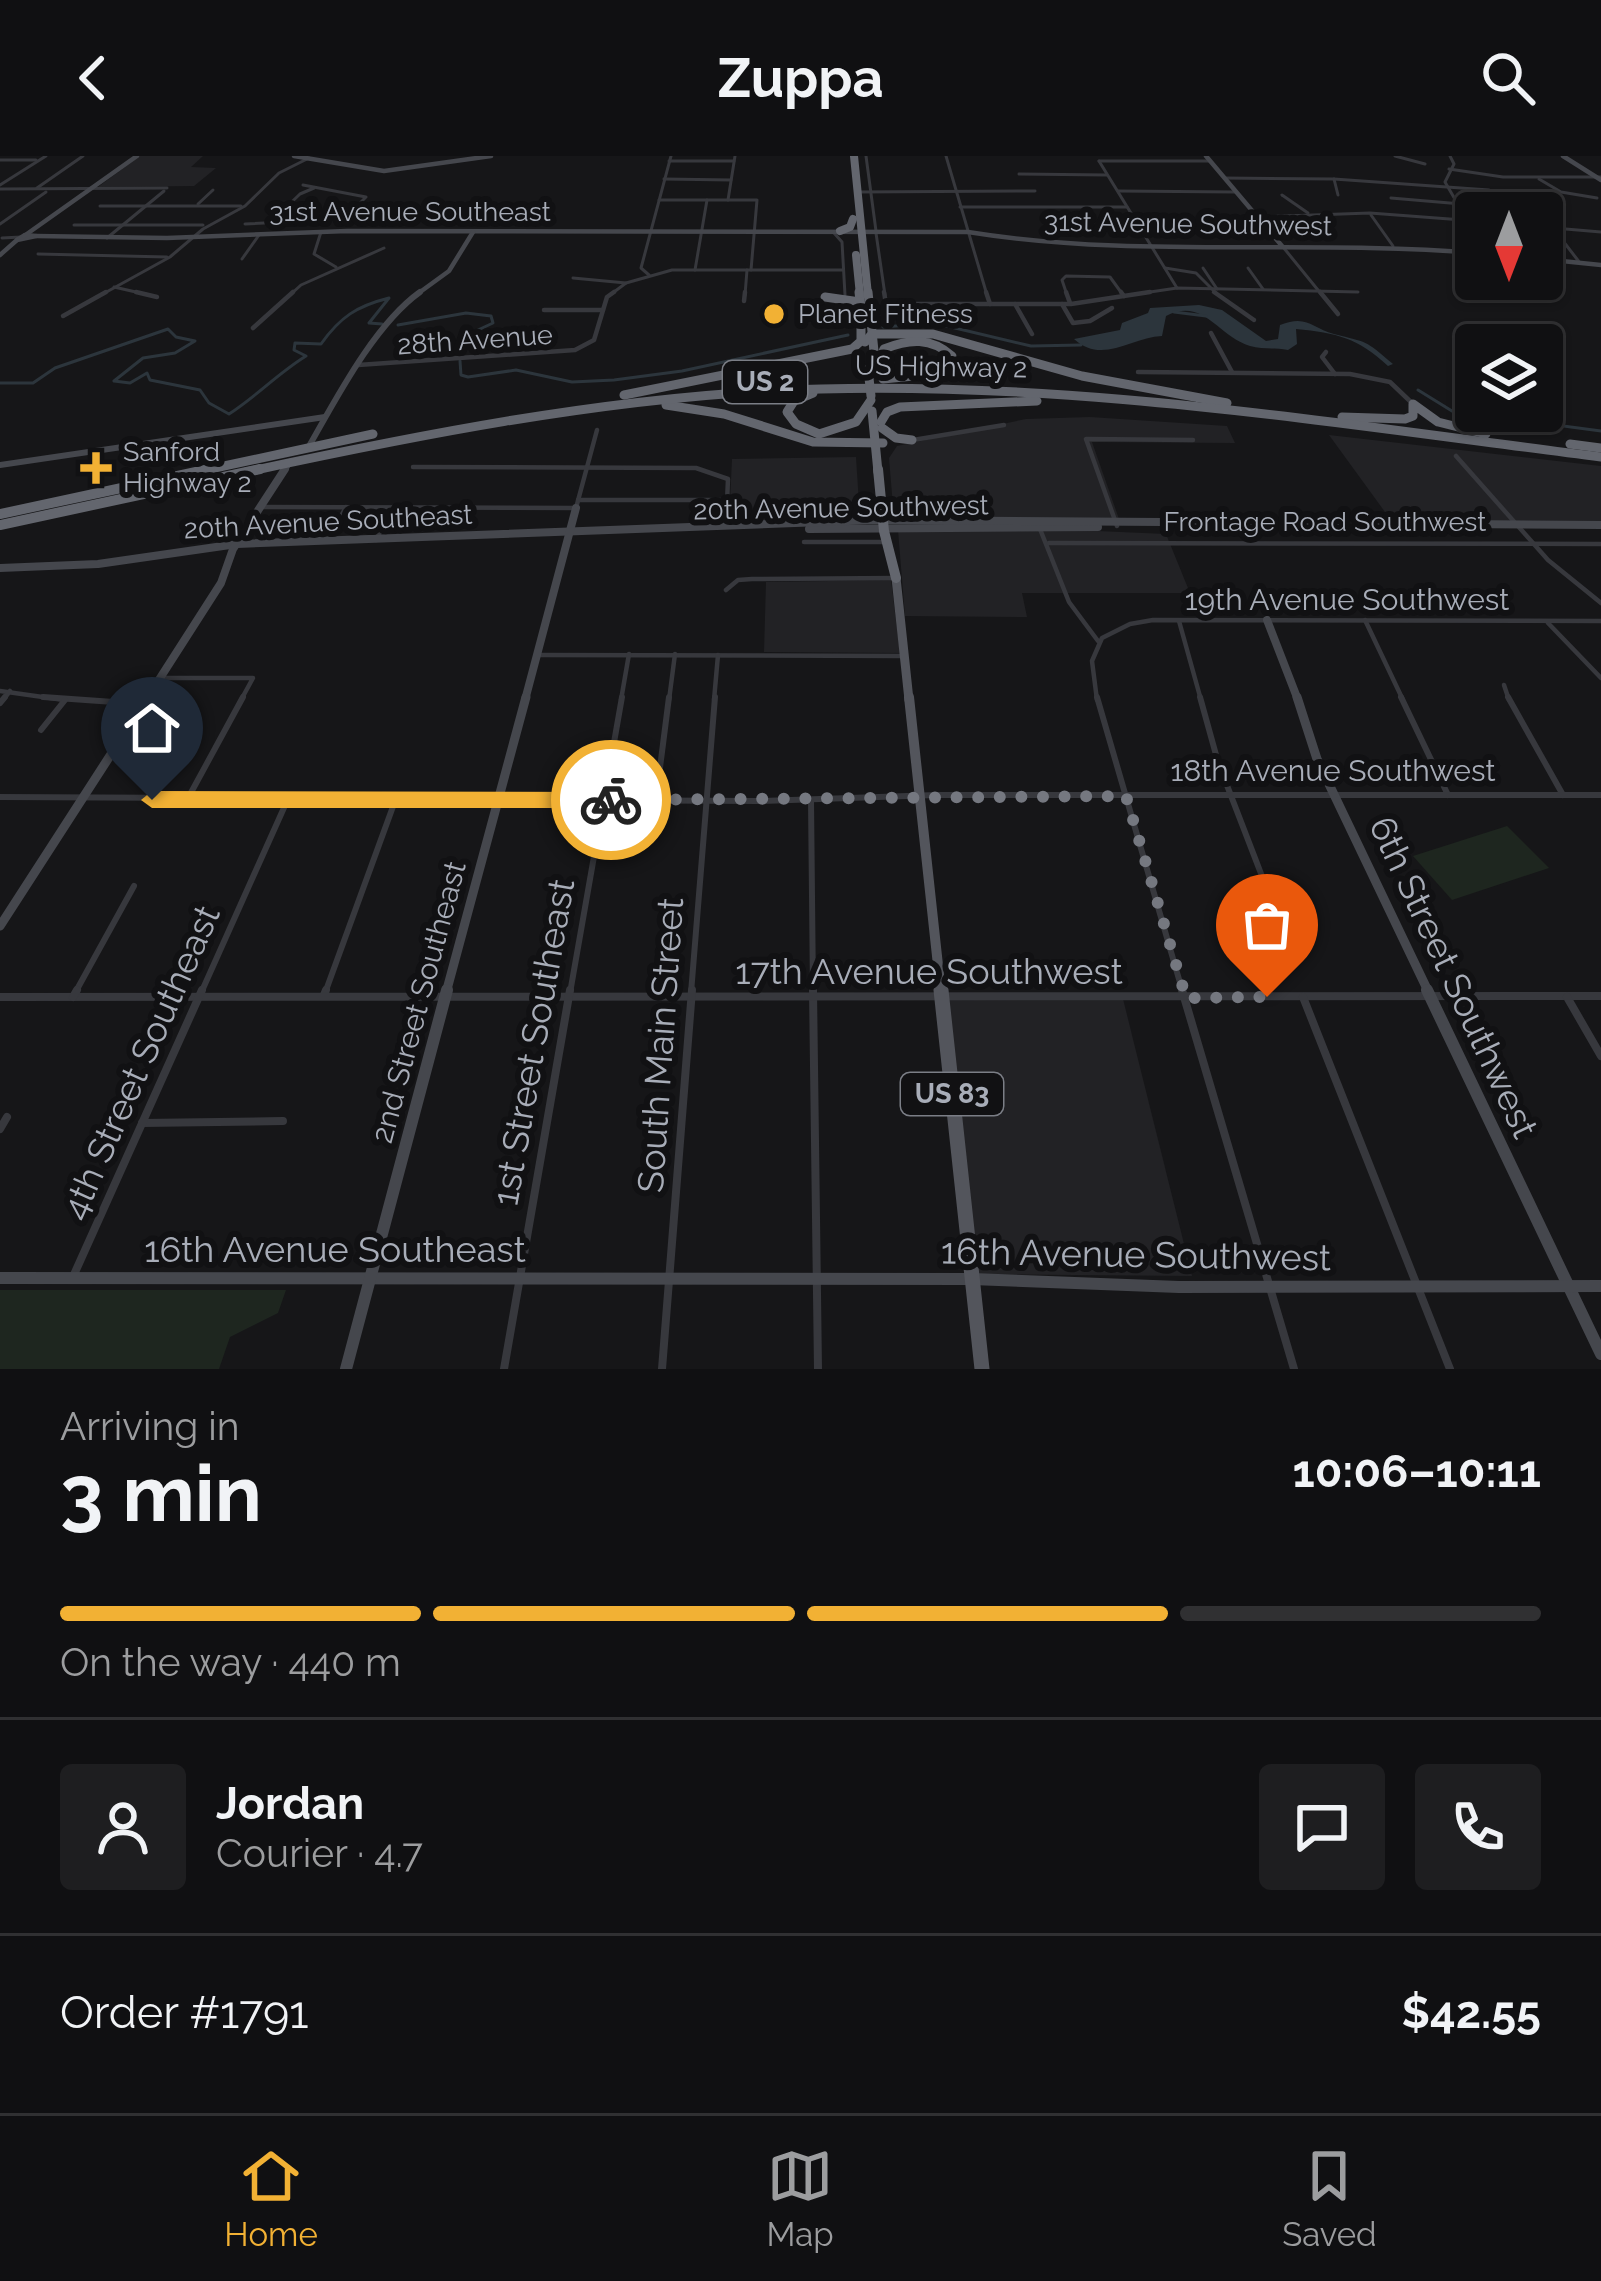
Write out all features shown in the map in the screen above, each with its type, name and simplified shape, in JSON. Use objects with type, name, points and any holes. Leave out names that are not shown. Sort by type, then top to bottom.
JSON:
[{"type":"highway","name":"US 83","points":[[849,157],[854,192]]},
{"type":"highway","name":"US 83","points":[[849,157],[856,179],[851,206],[876,372],[873,398],[896,578]]},
{"type":"highway","points":[[837,232],[856,219],[854,192]]},
{"type":"highway","points":[[851,206],[858,232]]},
{"type":"highway","name":"US 83","points":[[858,232],[865,257],[862,299],[869,333]]},
{"type":"highway","points":[[623,394],[852,349],[861,341],[862,299],[825,297]]},
{"type":"highway","points":[[869,333],[933,334],[1082,376],[1227,403]]},
{"type":"highway","points":[[901,342],[938,344],[953,358],[949,368],[934,374],[876,372],[884,349],[901,342]]},
{"type":"highway","name":"US Highway 2","points":[[0,514],[411,426],[623,394],[876,372],[1227,403],[1601,448]]},
{"type":"highway","points":[[858,388],[802,396],[789,406],[788,416],[803,429],[838,433],[860,424],[873,398]]},
{"type":"highway","name":"US Highway 2","points":[[0,525],[427,432],[572,409],[725,394],[858,388],[998,391],[1152,403],[1601,457]]},
{"type":"highway","name":"US 83","points":[[873,398],[882,425],[880,450]]},
{"type":"highway","points":[[907,441],[882,425],[890,410],[1052,401],[1152,403]]},
{"type":"highway","points":[[1342,417],[1405,419],[1413,416],[1413,404]]},
{"type":"highway","points":[[1413,404],[1438,422],[1486,434]]},
{"type":"highway","points":[[572,409],[689,407],[802,440],[880,450],[907,441]]},
{"type":"highway","points":[[290,462],[411,426]]},
{"type":"highway","points":[[185,485],[299,455],[308,448]]},
{"type":"highway","name":"US 83","points":[[888,524],[886,542],[896,578]]},
{"type":"main road","name":"US 83","points":[[896,578],[982,1369]]},
{"type":"street","points":[[35,189],[83,156]]},
{"type":"street","points":[[3,253],[137,156]]},
{"type":"street","points":[[294,156],[384,171],[491,156]]},
{"type":"street","points":[[866,156],[886,304],[1071,304],[1178,288],[1358,292]]},
{"type":"street","points":[[946,156],[990,304]]},
{"type":"street","points":[[1395,156],[1425,164]]},
{"type":"street","points":[[1450,156],[1454,164],[1445,180],[1455,201]]},
{"type":"street","points":[[1563,156],[1600,178]]},
{"type":"street","points":[[0,187],[43,158]]},
{"type":"street","points":[[0,160],[43,158]]},
{"type":"street","points":[[63,316],[170,257],[208,226],[245,206],[279,173],[309,158]]},
{"type":"street","points":[[649,274],[640,268],[670,158],[734,158],[728,200]]},
{"type":"street","points":[[1178,288],[1099,161],[1208,159],[1338,314]]},
{"type":"street","points":[[1449,169],[1600,178]]},
{"type":"street","points":[[1019,174],[1107,175]]},
{"type":"street","points":[[1536,177],[1561,191],[1597,198]]},
{"type":"street","points":[[1224,178],[1334,179],[1490,190]]},
{"type":"street","points":[[664,179],[731,180]]},
{"type":"street","points":[[1334,179],[1338,195]]},
{"type":"street","points":[[244,224],[344,219],[366,197],[303,185]]},
{"type":"street","points":[[0,187],[167,188],[106,238]]},
{"type":"street","points":[[271,222],[300,194],[314,188]]},
{"type":"street","points":[[0,224],[50,189]]},
{"type":"street","points":[[195,206],[213,190]]},
{"type":"street","points":[[854,192],[1034,191]]},
{"type":"street","points":[[1118,191],[1235,192]]},
{"type":"street","points":[[1282,195],[1311,215]]},
{"type":"street","points":[[1391,198],[1455,203]]},
{"type":"street","points":[[659,200],[757,200],[744,301]]},
{"type":"street","points":[[695,270],[707,200]]},
{"type":"street","points":[[100,206],[245,206]]},
{"type":"street","points":[[961,207],[1127,207]]},
{"type":"street","points":[[1256,217],[1370,213],[1455,219]]},
{"type":"street","points":[[1370,213],[1393,246]]},
{"type":"street","points":[[1595,224],[1601,230]]},
{"type":"street","points":[[74,225],[208,226]]},
{"type":"street","points":[[1563,228],[1601,230]]},
{"type":"street","points":[[321,232],[314,254],[336,268]]},
{"type":"street","points":[[308,448],[358,364],[412,296],[449,271],[472,232]]},
{"type":"street","name":"31st Avenue Southwest","points":[[755,232],[968,232],[1056,246],[1393,246],[1455,251]]},
{"type":"street","name":"31st Avenue Southeast","points":[[1,238],[755,232]]},
{"type":"street","points":[[837,232],[842,242],[845,296]]},
{"type":"street","points":[[242,259],[259,235]]},
{"type":"street","points":[[1563,241],[1580,263]]},
{"type":"street","points":[[253,328],[284,298],[383,248]]},
{"type":"street","points":[[38,254],[170,257]]},
{"type":"street","points":[[1563,261],[1601,265]]},
{"type":"street","points":[[1165,268],[1190,270],[1206,289],[1254,320]]},
{"type":"street","points":[[1203,268],[1217,289]]},
{"type":"street","points":[[1247,268],[1263,289]]},
{"type":"street","points":[[574,278],[626,283],[649,274],[695,270],[843,270]]},
{"type":"street","points":[[1071,304],[1063,278],[1112,278],[1124,296]]},
{"type":"street","name":"28th Avenue","points":[[358,364],[575,350],[594,340],[611,292],[626,283]]},
{"type":"street","points":[[113,287],[157,297]]},
{"type":"street","points":[[862,299],[884,293]]},
{"type":"street","points":[[1015,304],[1032,334]]},
{"type":"street","points":[[1061,304],[1073,323],[1090,321],[1112,308]]},
{"type":"street","points":[[544,310],[603,310]]},
{"type":"street","points":[[1211,333],[1232,372]]},
{"type":"street","points":[[1326,352],[1322,357],[1335,374]]},
{"type":"street","points":[[1138,372],[1335,374],[1398,386],[1413,404]]},
{"type":"street","points":[[0,465],[325,417]]},
{"type":"street","points":[[907,441],[1004,424]]},
{"type":"street","name":"2nd Street Southeast","points":[[346,1369],[598,430]]},
{"type":"street","points":[[1116,524],[1086,439],[1193,440]]},
{"type":"street","points":[[1456,456],[1565,576],[1601,603]]},
{"type":"street","points":[[0,926],[221,583],[237,544],[290,462]]},
{"type":"street","points":[[413,467],[696,468],[728,479],[726,526]]},
{"type":"street","points":[[262,507],[729,500]]},
{"type":"street","points":[[327,541],[346,507]]},
{"type":"street","points":[[376,540],[393,507]]},
{"type":"street","name":"20th Avenue Southwest","points":[[659,530],[888,524]]},
{"type":"street","name":"20th Avenue Southwest","points":[[659,530],[888,524],[1601,525]]},
{"type":"street","points":[[1038,524],[1077,621],[1098,641],[1089,668],[1294,1369]]},
{"type":"street","name":"20th Avenue Southeast","points":[[0,568],[98,564],[237,544],[659,530]]},
{"type":"street","points":[[804,542],[886,542]]},
{"type":"street","name":"Frontage Road Southwest","points":[[1048,543],[1601,544]]},
{"type":"street","points":[[726,590],[738,580],[752,579],[896,578]]},
{"type":"street","name":"6th Street Southwest","points":[[1267,620],[1335,795],[1601,1354]]},
{"type":"street","points":[[1365,620],[1448,795]]},
{"type":"street","points":[[1545,620],[1601,678]]},
{"type":"street","points":[[1179,621],[1230,796],[1264,884]]},
{"type":"street","name":"19th Avenue Southwest","points":[[1098,641],[1125,624],[1179,621],[1601,621]]},
{"type":"street","name":"1st Street Southeast","points":[[504,1369],[629,654]]},
{"type":"street","points":[[656,800],[674,654]]},
{"type":"street","points":[[536,655],[904,656]]},
{"type":"street","name":"South Main Street","points":[[662,1369],[718,655]]},
{"type":"street","points":[[159,678],[254,678],[187,800]]},
{"type":"street","points":[[1504,685],[1514,715],[1563,795]]},
{"type":"street","points":[[0,691],[142,704]]},
{"type":"street","points":[[0,703],[10,691]]},
{"type":"street","points":[[41,730],[64,700]]},
{"type":"street","name":"18th Avenue Southwest","points":[[0,797],[706,801],[920,795],[1601,795]]},
{"type":"street","points":[[811,800],[818,1369]]},
{"type":"street","name":"4th Street Southeast","points":[[72,1279],[287,801]]},
{"type":"street","points":[[323,995],[394,801]]},
{"type":"street","points":[[73,997],[134,886]]},
{"type":"street","points":[[1566,996],[1601,1056]]},
{"type":"street","name":"17th Avenue Southwest","points":[[0,997],[1601,996]]},
{"type":"street","points":[[1303,997],[1450,1369]]},
{"type":"street","points":[[0,1129],[7,1117]]},
{"type":"street","points":[[142,1123],[283,1121]]},
{"type":"street","name":"16th Avenue Southeast","points":[[0,1278],[669,1280]]},
{"type":"street","name":"16th Avenue Southwest","points":[[669,1280],[972,1279],[1270,1288],[1601,1286]]},
{"type":"shaded area","points":[[140,156],[203,156],[191,167],[216,168],[194,186],[98,187]]},
{"type":"shaded area","points":[[1199,305],[1222,310],[1266,341],[1278,339],[1280,325],[1303,321],[1365,343],[1393,364],[1388,366],[1346,338],[1296,329],[1297,344],[1288,350],[1250,346],[1191,311],[1166,316],[1162,336],[1117,348],[1095,350],[1074,339],[1120,330],[1122,323],[1150,308]]},
{"type":"shaded area","points":[[1090,417],[1227,426],[1235,443],[1092,442],[1119,519],[894,518],[889,458],[897,446],[1026,419]]},
{"type":"shaded area","points":[[1329,435],[1601,466],[1601,524],[1393,523]]},
{"type":"shaded area","points":[[856,457],[860,519],[729,524],[732,459]]},
{"type":"shaded area","points":[[898,530],[1166,534],[1190,593],[1022,593],[1027,617],[905,616]]},
{"type":"shaded area","points":[[891,580],[900,653],[764,652],[766,582]]},
{"type":"shaded area","points":[[1507,826],[1549,868],[1452,900],[1413,856]]},
{"type":"shaded area","points":[[948,998],[1123,999],[1192,1276],[975,1274]]},
{"type":"shaded area","points":[[0,1290],[286,1290],[278,1313],[230,1337],[219,1369],[0,1369]]},
{"type":"waterway","points":[[0,383],[33,383],[55,368],[168,329],[176,337],[195,341],[175,353],[143,358],[114,381],[130,383],[147,373],[150,380],[200,390],[209,403],[229,414],[306,356],[294,350],[295,343],[321,344],[350,314],[389,298],[369,323],[382,324]]},
{"type":"waterway","points":[[1174,312],[1206,316]]},
{"type":"waterway","points":[[398,325],[466,313],[491,316],[493,323],[465,336],[460,355]]},
{"type":"waterway","points":[[883,327],[934,323],[1031,346],[1081,345]]},
{"type":"waterway","points":[[460,361],[461,375],[468,377],[516,370],[572,382],[614,380],[682,371],[848,335]]},
{"type":"waterway","points":[[1418,390],[1452,411],[1601,431]]},
{"type":"way so far","points":[[611,800],[1126,796],[1186,998],[1267,997]]},
{"type":"place","name":"Planet Fitness","points":[[774,314]]},
{"type":"place","name":"Sanford Highway 2","points":[[96,468]]},
{"type":"route","points":[[152,800],[611,800]]}]
